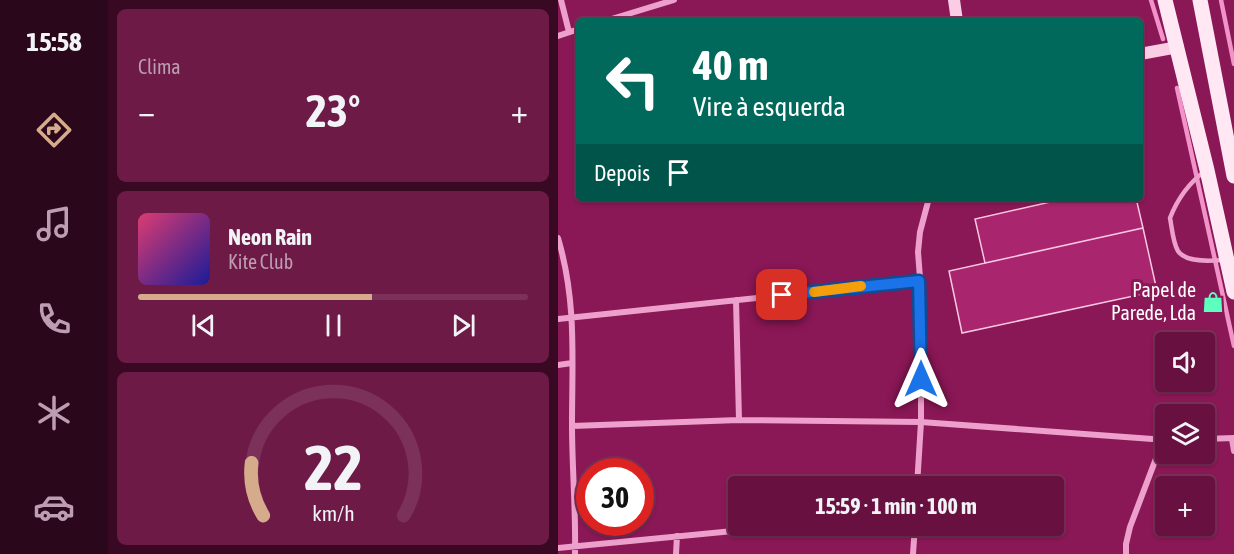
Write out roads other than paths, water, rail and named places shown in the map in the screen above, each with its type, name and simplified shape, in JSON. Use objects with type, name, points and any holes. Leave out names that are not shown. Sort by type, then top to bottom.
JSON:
[{"type":"main road","points":[[1165,0],[1178,47],[1234,292]]},
{"type":"main road","points":[[1200,0],[1234,176]]},
{"type":"street","points":[[561,0],[568,33]]},
{"type":"street","points":[[954,0],[957,18]]},
{"type":"street","points":[[615,18],[670,1]]},
{"type":"street","points":[[558,36],[576,30]]},
{"type":"street","points":[[1143,53],[1178,47]]},
{"type":"street","points":[[918,476],[921,422],[921,291],[918,252],[920,232],[928,201]]},
{"type":"street","points":[[558,238],[567,267],[573,318],[572,426],[575,554]]},
{"type":"street","points":[[558,319],[919,281]]},
{"type":"street","points":[[736,300],[739,420]]},
{"type":"street","points":[[558,365],[572,363]]},
{"type":"street","points":[[572,426],[739,420],[921,422],[1155,439]]},
{"type":"street","points":[[1215,440],[1233,439],[1234,451]]},
{"type":"street","points":[[1126,554],[1126,544],[1131,527],[1155,464]]},
{"type":"street","points":[[558,548],[728,531]]},
{"type":"street","points":[[676,554],[677,536]]},
{"type":"street","points":[[913,554],[914,536]]},
{"type":"lane","points":[[1207,170],[1197,177],[1183,193],[1170,218],[1177,251],[1184,257],[1227,260]]},
{"type":"waterway","points":[[1151,0],[1163,39]]},
{"type":"waterway","points":[[1221,0],[1234,64]]},
{"type":"waterway","points":[[1177,88],[1234,346]]},
{"type":"place","name":"Papel de Parede, Lda","points":[[1213,302]]}]
